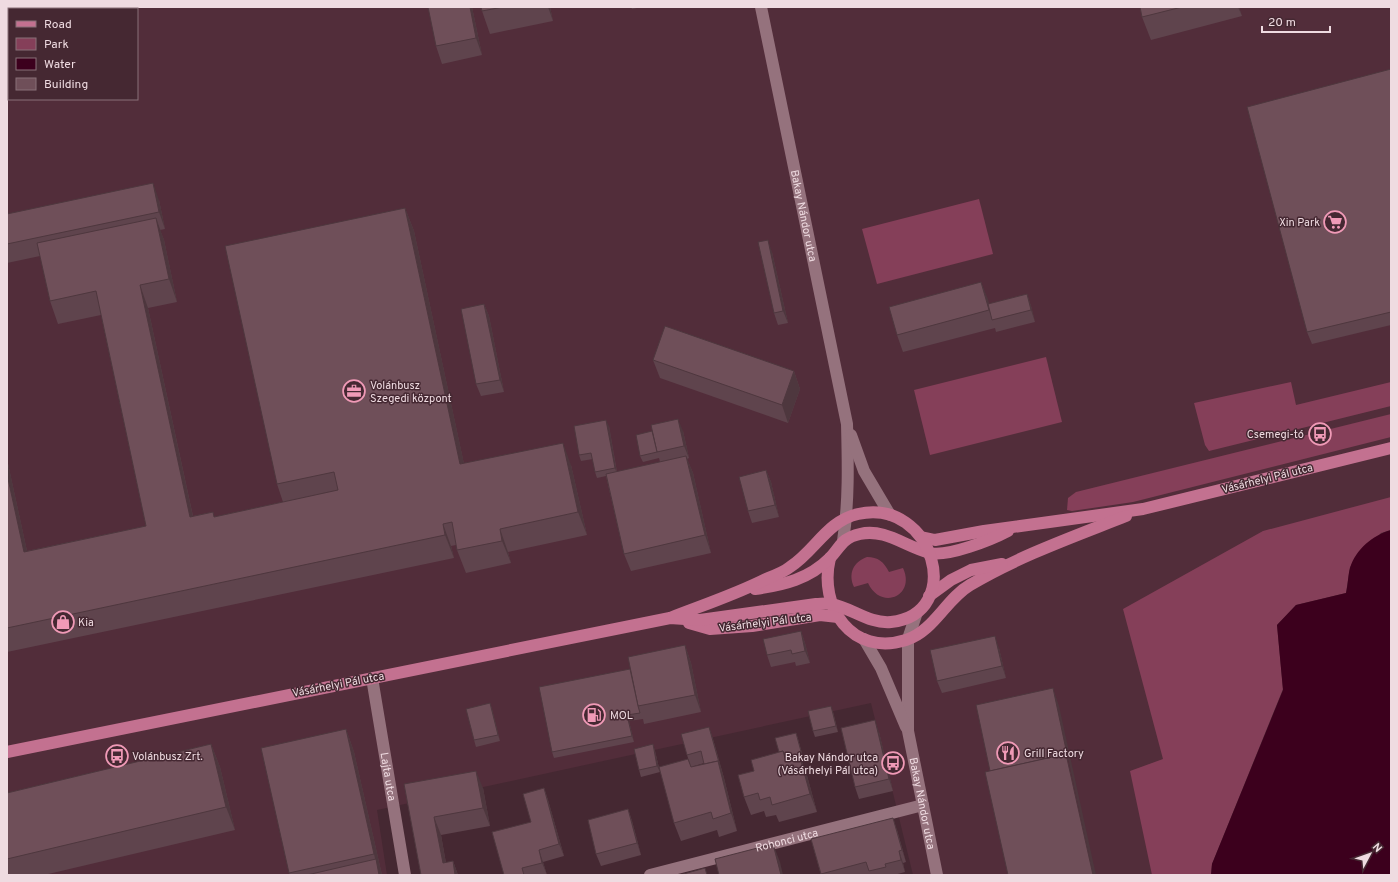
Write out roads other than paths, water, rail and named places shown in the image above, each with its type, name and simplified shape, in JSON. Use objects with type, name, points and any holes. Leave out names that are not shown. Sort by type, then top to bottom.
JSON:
[{"type":"main road","name":"Vásárhelyi Pál utca","points":[[921,536],[935,540],[1144,509],[1391,448]]},
{"type":"main road","name":"Vásárhelyi Pál utca","points":[[830,558],[826,581],[831,604],[838,617],[847,628],[864,639],[882,642],[908,639],[917,634],[934,620],[949,602],[961,591],[1012,562],[1144,509]]},
{"type":"main road","name":"Vásárhelyi Pál utca","points":[[7,752],[670,618],[744,590],[790,568],[806,554],[827,530],[847,518],[868,512],[890,515],[908,524],[921,536],[930,553],[933,579],[929,596]]},
{"type":"main road","name":"Vásárhelyi Pál utca","points":[[744,590],[781,585],[796,581],[808,575],[830,558],[843,541],[861,534],[881,535],[930,553],[941,553],[988,541],[1018,527]]},
{"type":"main road","name":"Vásárhelyi Pál utca","points":[[670,618],[700,620],[816,604],[831,604],[877,622],[903,620],[916,614],[929,596],[950,580],[971,570],[1012,562]]},
{"type":"main road","name":"Vásárhelyi Pál utca","points":[[670,618],[710,630],[752,626],[820,615],[838,617]]},
{"type":"street","name":"Bakay Nándor utca","points":[[761,7],[847,424],[864,472],[890,515]]},
{"type":"street","name":"Bakay Nándor utca","points":[[843,541],[847,518],[847,424]]},
{"type":"street","name":"Bakay Nándor utca","points":[[916,614],[908,639],[908,731],[937,875]]},
{"type":"street","name":"Bakay Nándor utca","points":[[864,639],[881,668],[908,731]]},
{"type":"street","name":"Lajta utca","points":[[372,678],[405,875]]},
{"type":"street","name":"Rohonci utca","points":[[650,875],[923,805]]},
{"type":"water","points":[[1391,530],[1391,875],[1211,875],[1212,864],[1283,690],[1277,625],[1296,605],[1346,593],[1350,568],[1356,555],[1372,539]]},
{"type":"place","name":"Xin Park","points":[[1335,222]]},
{"type":"place","name":"Volánbusz Szegedi központ","points":[[354,391]]},
{"type":"place","name":"Csemegi-tó","points":[[1320,434]]},
{"type":"place","name":"Kia","points":[[63,622]]},
{"type":"place","name":"MOL","points":[[594,715]]},
{"type":"place","name":"Grill Factory","points":[[1008,753]]},
{"type":"place","name":"Volánbusz Zrt.","points":[[117,756]]},
{"type":"place","name":"Bakay Nándor utca (Vásárhelyi Pál utca)","points":[[893,763]]}]
